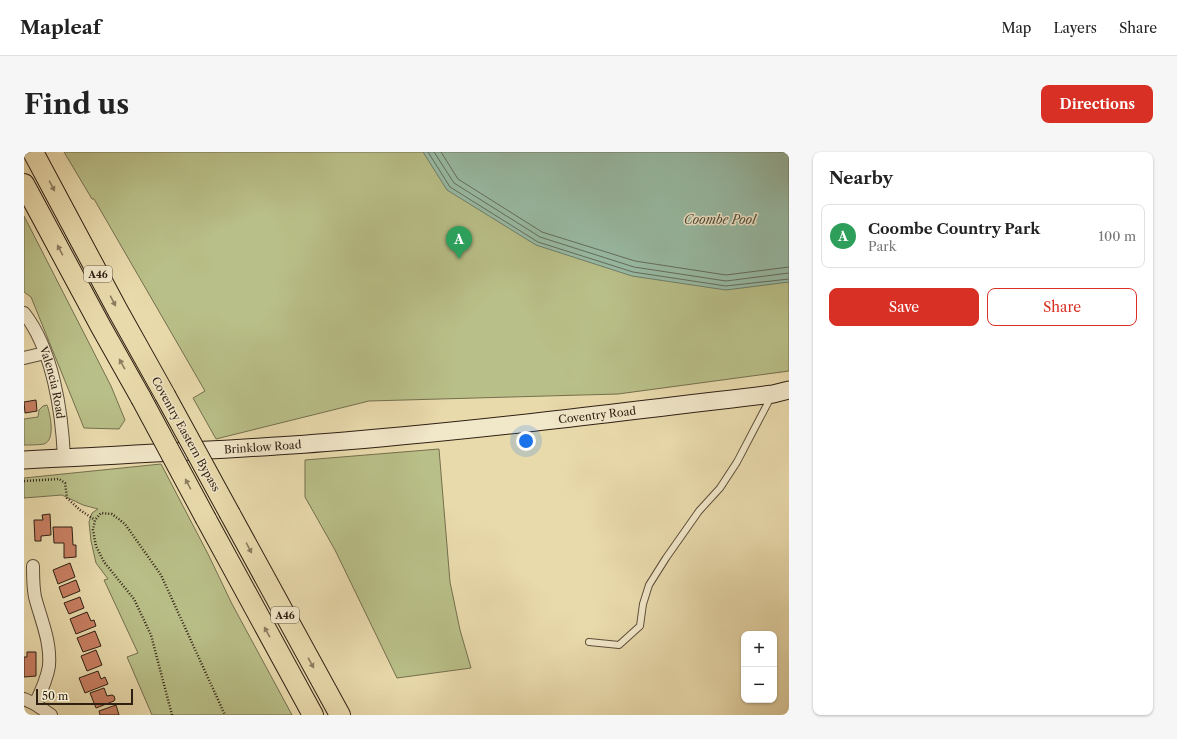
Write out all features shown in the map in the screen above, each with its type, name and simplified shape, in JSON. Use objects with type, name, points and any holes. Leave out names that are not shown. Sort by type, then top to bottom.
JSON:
[{"type":"highway","name":"Coventry Eastern Bypass","points":[[33,152],[118,311],[340,715]]},
{"type":"highway","name":"Coventry Eastern Bypass","points":[[24,184],[101,327],[142,398],[313,715]]},
{"type":"main road","name":"Coventry Road","points":[[405,436],[781,392]]},
{"type":"main road","name":"Brinklow Road","points":[[24,460],[236,450],[405,436]]},
{"type":"street","name":"Valencia Road","points":[[24,314],[35,329],[45,353],[59,406],[64,458]]},
{"type":"street","points":[[24,358],[45,353]]},
{"type":"street","points":[[30,574],[47,637],[49,657],[49,666],[46,676],[30,701],[52,715]]},
{"type":"lane","points":[[589,642],[619,645],[640,626],[643,604],[649,585],[699,511],[720,488],[781,392]]},
{"type":"path","points":[[24,481],[59,479],[65,483],[68,498],[80,510],[95,520]]},
{"type":"path","points":[[172,715],[151,635],[134,599],[104,562],[96,546],[93,530],[95,520],[101,513],[112,514],[125,524],[161,576],[225,715]]},
{"type":"shaded area","points":[[64,152],[789,152],[789,371],[618,394],[369,401],[216,439],[193,398],[205,391],[94,199],[92,199]]},
{"type":"shaded area","points":[[24,216],[111,386],[125,420],[119,429],[84,428],[31,297],[24,292]]},
{"type":"shaded area","points":[[47,405],[51,426],[48,442],[37,445],[24,445],[24,419],[38,417],[39,410],[43,406]]},
{"type":"shaded area","points":[[439,449],[450,582],[460,630],[471,668],[397,678],[335,550],[305,497],[305,460]]},
{"type":"shaded area","points":[[161,464],[208,554],[232,604],[292,715],[152,715],[127,657],[138,653],[104,580],[108,579],[96,563],[91,541],[89,522],[92,513],[98,509],[83,505],[62,495],[24,498],[24,478]]},
{"type":"water","name":"Coombe Pool","points":[[423,152],[789,152],[789,282],[726,290],[632,276],[536,245],[447,190]]},
{"type":"building","points":[[36,400],[37,411],[25,413],[24,402]]},
{"type":"building","points":[[50,514],[51,535],[41,536],[41,541],[35,541],[34,520],[43,520],[42,515]]},
{"type":"building","points":[[53,527],[72,527],[73,545],[76,545],[76,557],[64,558],[64,543],[54,543]]},
{"type":"building","points":[[70,563],[75,577],[58,584],[53,570]]},
{"type":"building","points":[[76,580],[80,591],[63,598],[59,587]]},
{"type":"building","points":[[80,597],[84,608],[69,614],[64,603]]},
{"type":"building","points":[[87,612],[91,621],[94,620],[96,626],[76,634],[70,619]]},
{"type":"building","points":[[95,631],[101,646],[83,652],[77,638]]},
{"type":"building","points":[[96,650],[102,665],[87,671],[81,656]]},
{"type":"building","points":[[27,652],[36,652],[36,676],[24,677],[24,657],[27,657]]},
{"type":"building","points":[[98,671],[101,679],[105,677],[108,684],[85,693],[79,678]]},
{"type":"building","points":[[104,688],[107,696],[112,695],[115,699],[114,701],[96,708],[90,693]]},
{"type":"building","points":[[116,705],[119,715],[100,715],[99,711]]},
{"type":"place","name":"Coombe Country Park","points":[[459,259]]}]
